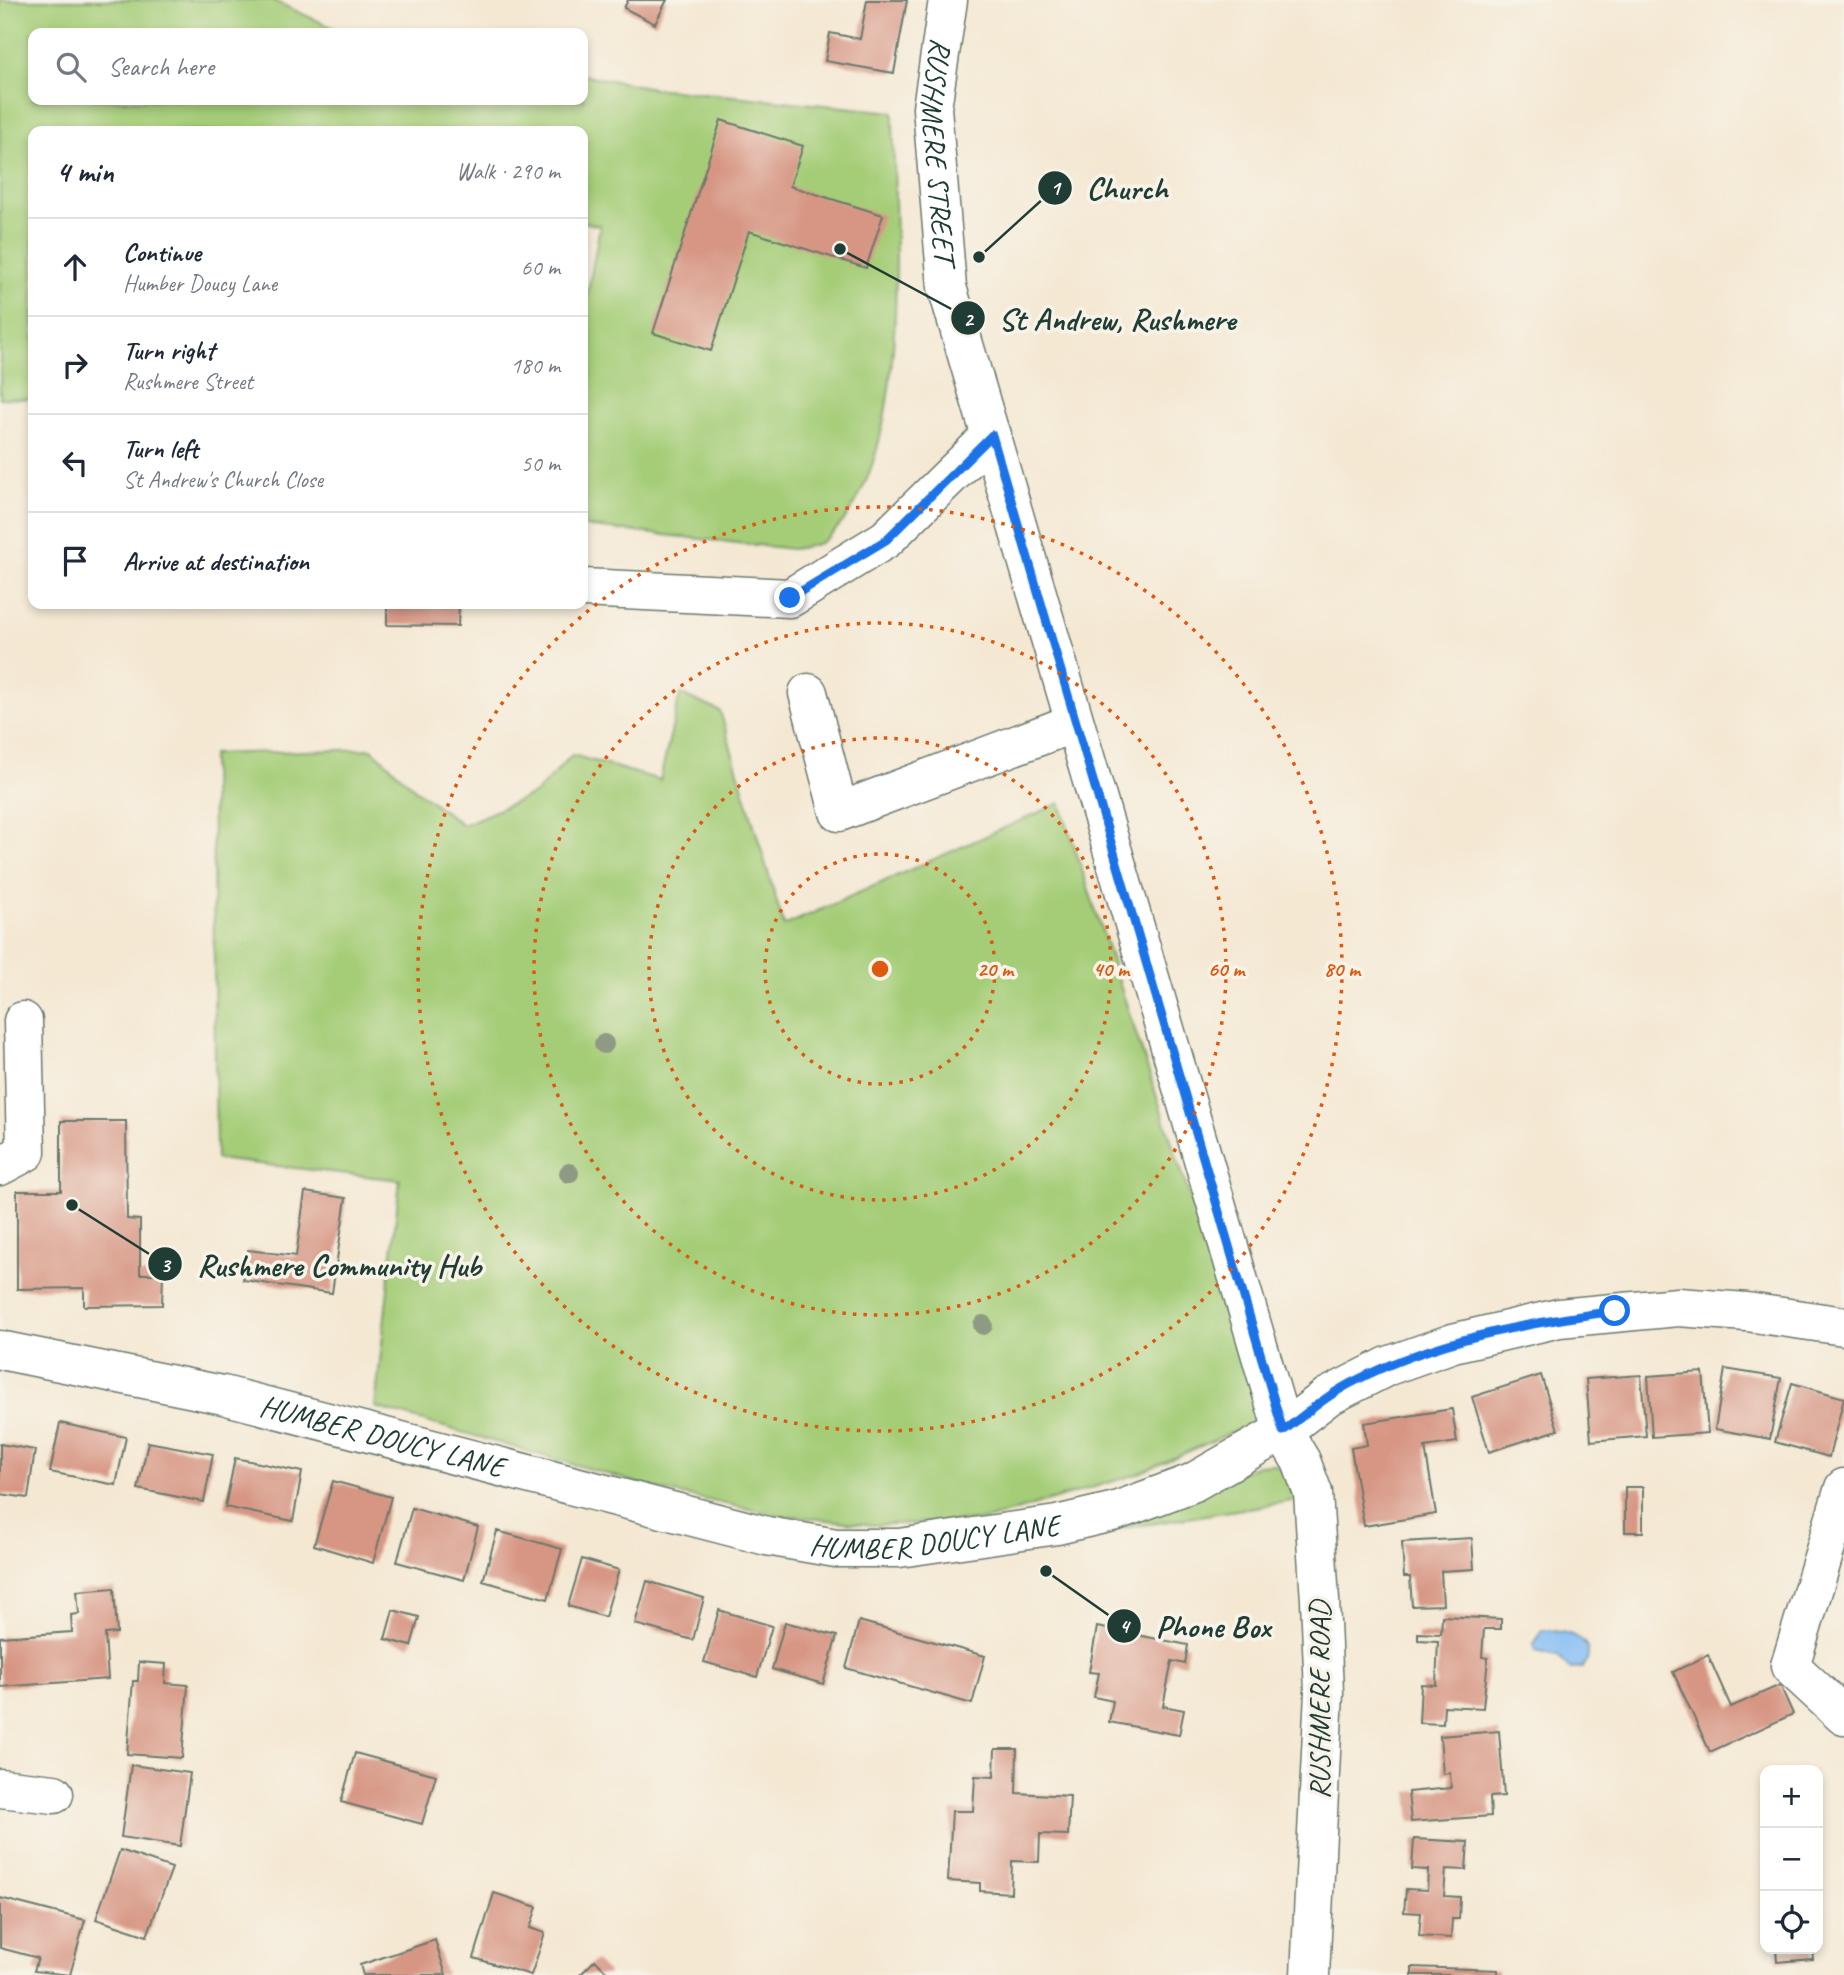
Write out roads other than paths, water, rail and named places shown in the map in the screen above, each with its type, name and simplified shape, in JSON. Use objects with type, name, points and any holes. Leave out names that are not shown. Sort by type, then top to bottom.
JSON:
[{"type":"street","name":"RUSHMERE STREET","points":[[948,0],[932,108],[947,287],[1283,1431]]},
{"type":"street","points":[[588,587],[790,598],[886,540],[992,435]]},
{"type":"street","points":[[808,693],[839,812],[1074,723]]},
{"type":"street","points":[[0,1166],[26,1152],[23,1021]]},
{"type":"street","name":"HUMBER DOUCY LANE","points":[[0,1350],[223,1395],[767,1536],[836,1548],[899,1548],[983,1537],[1116,1511],[1192,1483],[1283,1431],[1327,1397],[1388,1366],[1454,1343],[1559,1318],[1678,1307],[1747,1312],[1844,1326]]},
{"type":"street","name":"RUSHMERE ROAD","points":[[1283,1431],[1301,1461],[1312,1493],[1320,1588],[1324,1692],[1310,1975]]},
{"type":"street","points":[[1844,1488],[1790,1666],[1844,1716]]},
{"type":"street","points":[[0,1788],[54,1794]]},
{"type":"water","points":[[1542,1630],[1561,1632],[1584,1643],[1588,1650],[1583,1668],[1571,1669],[1557,1656],[1535,1651],[1533,1644]]},
{"type":"place","name":"St Andrew, Rushmere","points":[[840,249]]},
{"type":"place","name":"Church","points":[[979,257]]},
{"type":"place","name":"Rushmere Community Hub","points":[[72,1205]]},
{"type":"place","name":"Phone Box","points":[[1046,1571]]}]
